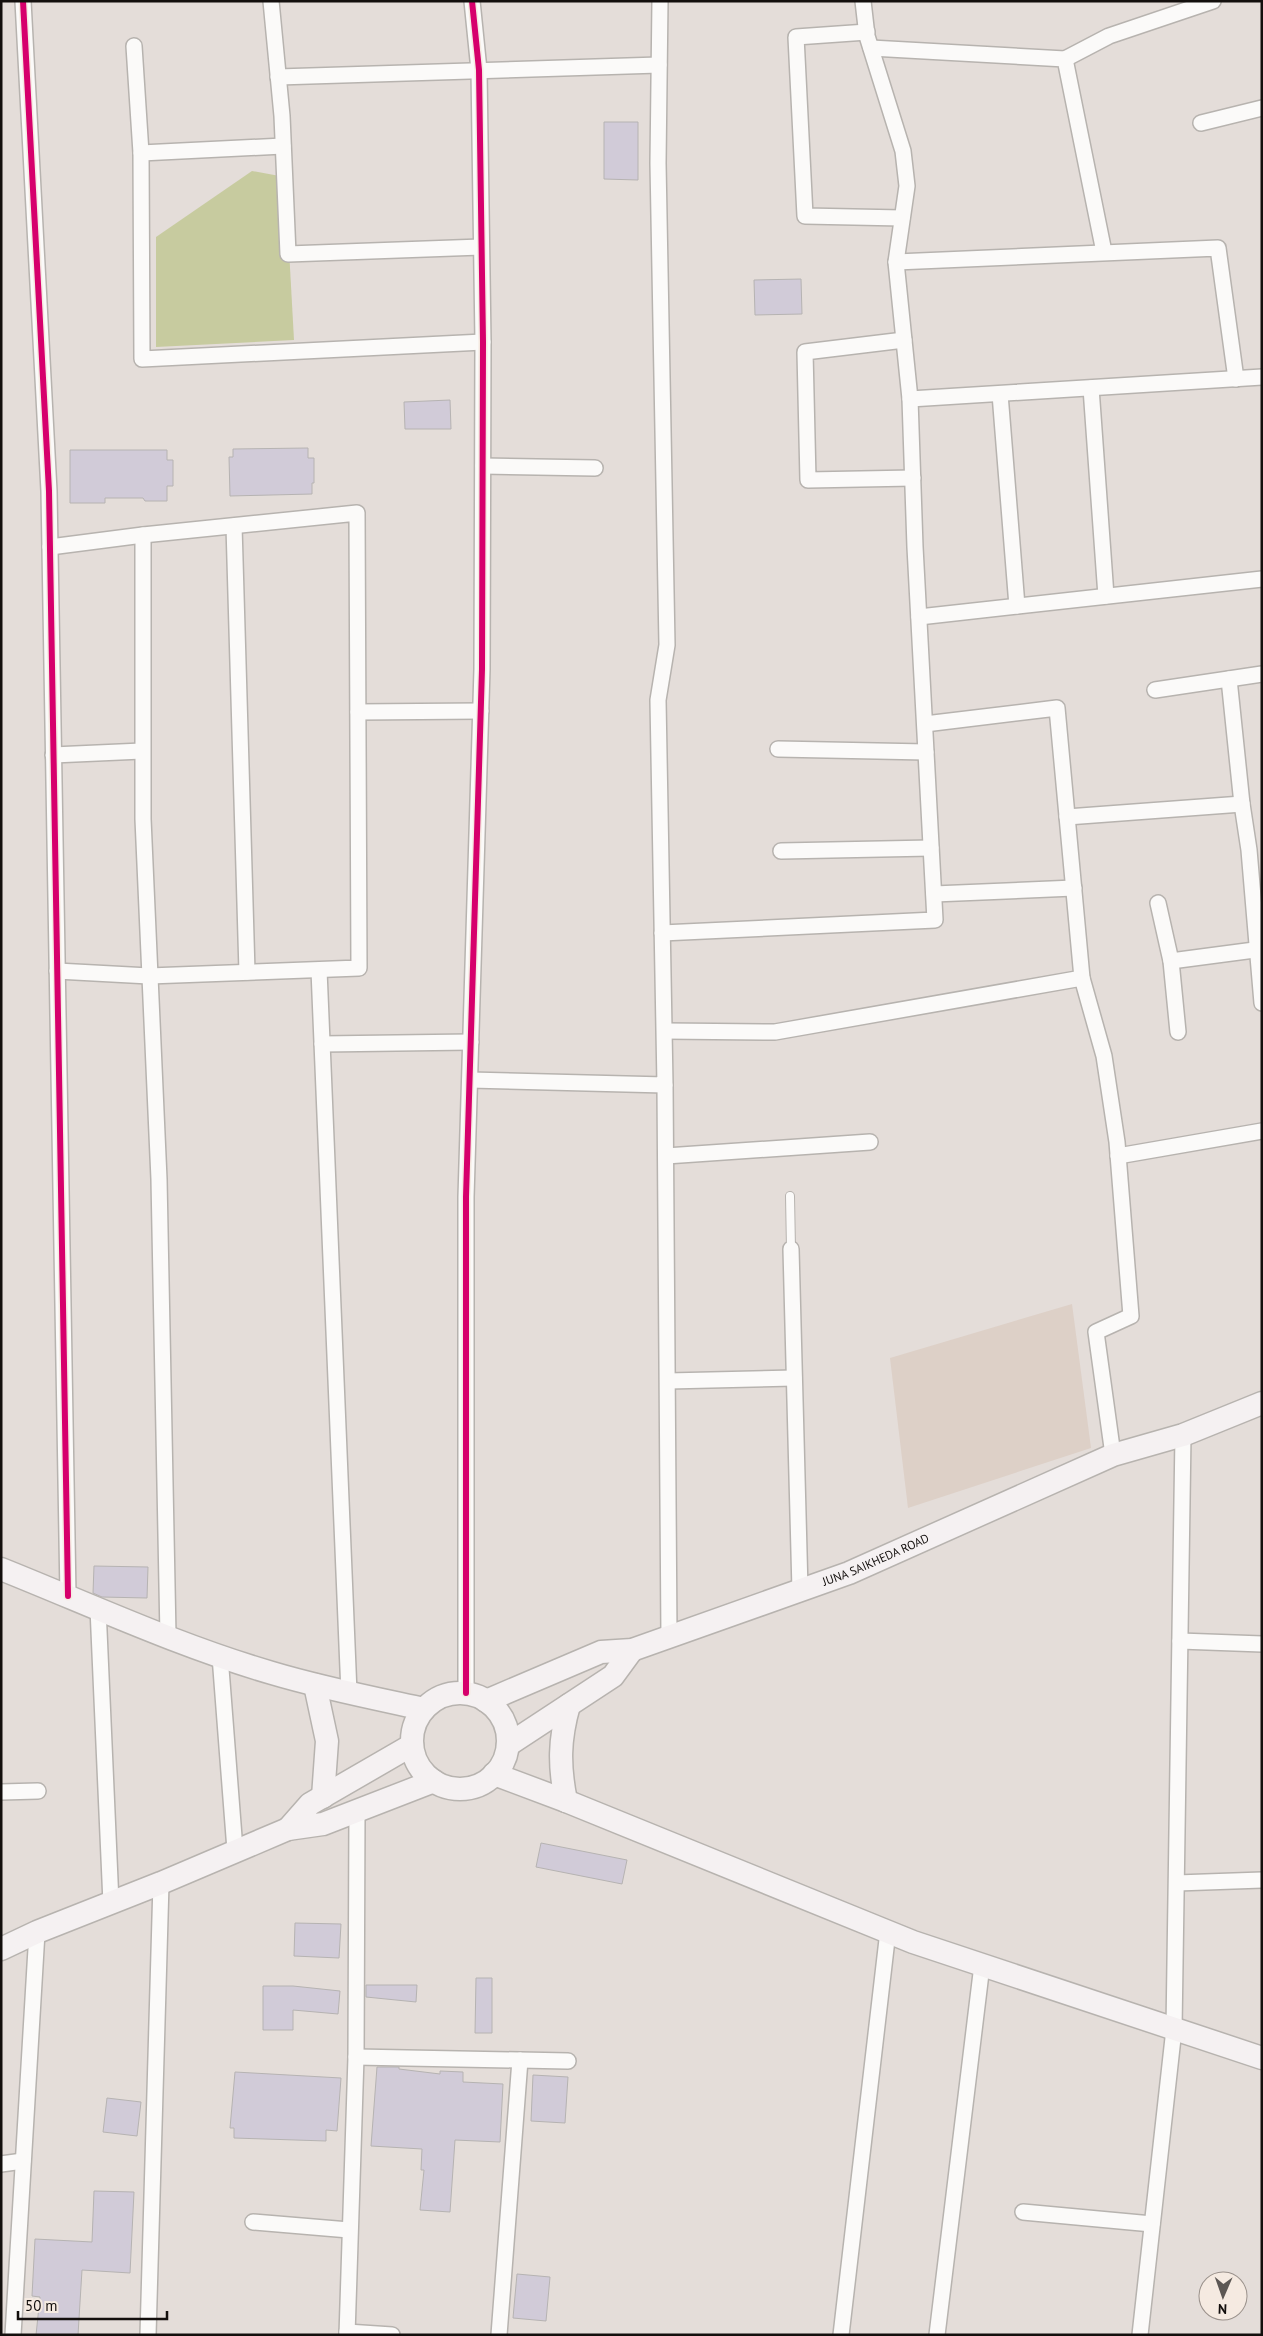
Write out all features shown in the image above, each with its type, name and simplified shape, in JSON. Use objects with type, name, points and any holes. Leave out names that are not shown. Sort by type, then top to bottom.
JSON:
[{"type":"main road","name":"JUNA SAIKHEDA ROAD","points":[[476,1697],[601,1652],[632,1650],[849,1572],[1113,1455],[1183,1435],[1262,1403]]},
{"type":"main road","points":[[1,1569],[220,1656],[315,1685],[424,1709]]},
{"type":"main road","points":[[508,1745],[613,1676],[632,1650]]},
{"type":"main road","points":[[315,1685],[327,1741],[323,1796]]},
{"type":"main road","points":[[450,1694],[476,1697],[496,1709],[503,1720],[507,1732],[508,1745],[504,1761],[494,1774],[481,1784],[465,1788],[449,1788],[434,1781],[419,1766],[412,1745],[416,1720],[424,1709],[436,1700],[450,1694]]},
{"type":"main road","points":[[566,1801],[560,1771],[561,1747],[569,1704]]},
{"type":"main road","points":[[288,1829],[310,1804],[412,1745]]},
{"type":"main road","points":[[494,1774],[566,1801],[888,1931],[982,1965],[1262,2058]]},
{"type":"main road","points":[[1,1949],[36,1932],[161,1883],[288,1829],[324,1824],[434,1781]]},
{"type":"street","points":[[23,1],[50,547],[68,1596]]},
{"type":"street","points":[[271,1],[283,146],[288,254],[482,248]]},
{"type":"street","points":[[472,1],[479,70],[483,342],[481,711],[466,1196],[476,1697]]},
{"type":"street","points":[[660,1],[658,163],[668,645],[658,700],[666,1085],[670,1637]]},
{"type":"street","points":[[662,933],[935,920],[910,399],[896,262],[907,186],[903,151],[871,48],[863,1]]},
{"type":"street","points":[[871,48],[1065,59],[1109,36],[1213,1]]},
{"type":"street","points":[[867,32],[796,38],[805,216],[902,218]]},
{"type":"street","points":[[134,46],[141,153],[142,359],[483,342]]},
{"type":"street","points":[[1065,59],[1104,252]]},
{"type":"street","points":[[278,77],[659,65]]},
{"type":"street","points":[[1200,123],[1262,108]]},
{"type":"street","points":[[141,153],[283,146]]},
{"type":"street","points":[[896,262],[1218,248],[1236,379]]},
{"type":"street","points":[[904,340],[804,352],[808,480],[913,478]]},
{"type":"street","points":[[910,399],[1262,378]]},
{"type":"street","points":[[1091,388],[1106,596]]},
{"type":"street","points":[[1000,394],[1017,606]]},
{"type":"street","points":[[483,466],[595,468]]},
{"type":"street","points":[[50,547],[142,535],[356,513],[359,968],[149,976],[57,971]]},
{"type":"street","points":[[234,526],[247,972]]},
{"type":"street","points":[[142,535],[142,752],[149,976],[159,1178],[168,1636]]},
{"type":"street","points":[[919,617],[1262,579]]},
{"type":"street","points":[[1155,690],[1262,674]]},
{"type":"street","points":[[1229,679],[1260,950],[1262,1003]]},
{"type":"street","points":[[925,724],[1057,708],[1082,978],[1104,1056],[1118,1156],[1132,1316],[1096,1332],[1113,1455]]},
{"type":"street","points":[[358,712],[481,711]]},
{"type":"street","points":[[778,749],[926,752]]},
{"type":"street","points":[[53,755],[142,752]]},
{"type":"street","points":[[1068,817],[1242,804]]},
{"type":"street","points":[[781,851],[932,848]]},
{"type":"street","points":[[934,894],[1074,888]]},
{"type":"street","points":[[1158,903],[1171,961],[1178,1032]]},
{"type":"street","points":[[1171,961],[1260,950]]},
{"type":"street","points":[[319,970],[349,1692]]},
{"type":"street","points":[[665,1031],[775,1032],[1082,978]]},
{"type":"street","points":[[322,1044],[471,1042]]},
{"type":"street","points":[[470,1080],[666,1085]]},
{"type":"street","points":[[1118,1156],[1262,1131]]},
{"type":"street","points":[[666,1156],[870,1142]]},
{"type":"street","points":[[791,1249],[800,1590]]},
{"type":"street","points":[[668,1381],[794,1378]]},
{"type":"street","points":[[1140,2335],[1174,2029],[1183,1435]]},
{"type":"street","points":[[98,1608],[111,1903]]},
{"type":"street","points":[[1180,1641],[1262,1644]]},
{"type":"street","points":[[220,1656],[235,1850]]},
{"type":"street","points":[[1,1792],[38,1791]]},
{"type":"street","points":[[357,1810],[356,2057],[347,2333],[392,2335]]},
{"type":"street","points":[[1177,1883],[1262,1880]]},
{"type":"street","points":[[148,2335],[161,1883]]},
{"type":"street","points":[[841,2335],[888,1931]]},
{"type":"street","points":[[13,2335],[36,1932]]},
{"type":"street","points":[[937,2335],[982,1965]]},
{"type":"street","points":[[356,2057],[568,2061]]},
{"type":"street","points":[[499,2335],[520,2060]]},
{"type":"street","points":[[1,2164],[23,2161]]},
{"type":"street","points":[[1023,2212],[1152,2224]]},
{"type":"street","points":[[253,2222],[349,2230]]},
{"type":"lane","points":[[790,1196],[791,1249]]},
{"type":"shaded area","points":[[1072,1304],[1091,1448],[908,1508],[890,1358]]},
{"type":"green space","points":[[252,171],[285,177],[294,340],[156,347],[156,237]]},
{"type":"building","points":[[604,122],[638,122],[638,180],[604,179]]},
{"type":"building","points":[[801,279],[802,314],[755,315],[754,280]]},
{"type":"building","points":[[450,400],[451,429],[405,429],[404,402]]},
{"type":"building","points":[[308,448],[308,458],[314,458],[312,494],[230,496],[229,457],[233,457],[233,449]]},
{"type":"building","points":[[70,450],[167,450],[167,460],[173,460],[173,486],[167,486],[167,501],[145,501],[143,498],[105,498],[105,503],[70,503]]},
{"type":"building","points":[[94,1566],[148,1567],[147,1598],[102,1597],[93,1593]]},
{"type":"building","points":[[541,1843],[627,1860],[622,1884],[536,1867]]},
{"type":"building","points":[[295,1923],[341,1924],[339,1958],[294,1956]]},
{"type":"building","points":[[476,1978],[492,1978],[492,2033],[475,2033]]},
{"type":"building","points":[[366,1985],[417,1985],[416,2002],[366,1997]]},
{"type":"building","points":[[263,1986],[293,1986],[340,1991],[338,2014],[293,2010],[293,2030],[263,2030]]},
{"type":"building","points":[[377,2067],[399,2067],[399,2069],[440,2074],[440,2071],[463,2072],[463,2082],[503,2084],[500,2142],[455,2140],[450,2212],[420,2210],[424,2170],[421,2170],[422,2149],[371,2146]]},
{"type":"building","points":[[235,2072],[341,2078],[337,2131],[326,2130],[326,2141],[234,2138],[234,2128],[230,2128]]},
{"type":"building","points":[[533,2075],[568,2077],[565,2123],[531,2121]]},
{"type":"building","points":[[107,2098],[141,2102],[137,2136],[103,2132]]},
{"type":"building","points":[[94,2191],[134,2192],[130,2273],[82,2270],[78,2335],[36,2335],[40,2297],[32,2296],[35,2239],[92,2242]]},
{"type":"building","points":[[517,2274],[550,2277],[546,2321],[513,2318]]},
{"type":"cycle path","points":[[23,1],[49,491],[68,1596]]},
{"type":"cycle path","points":[[466,1693],[466,1197],[482,669],[483,342],[479,70],[472,1]]}]
